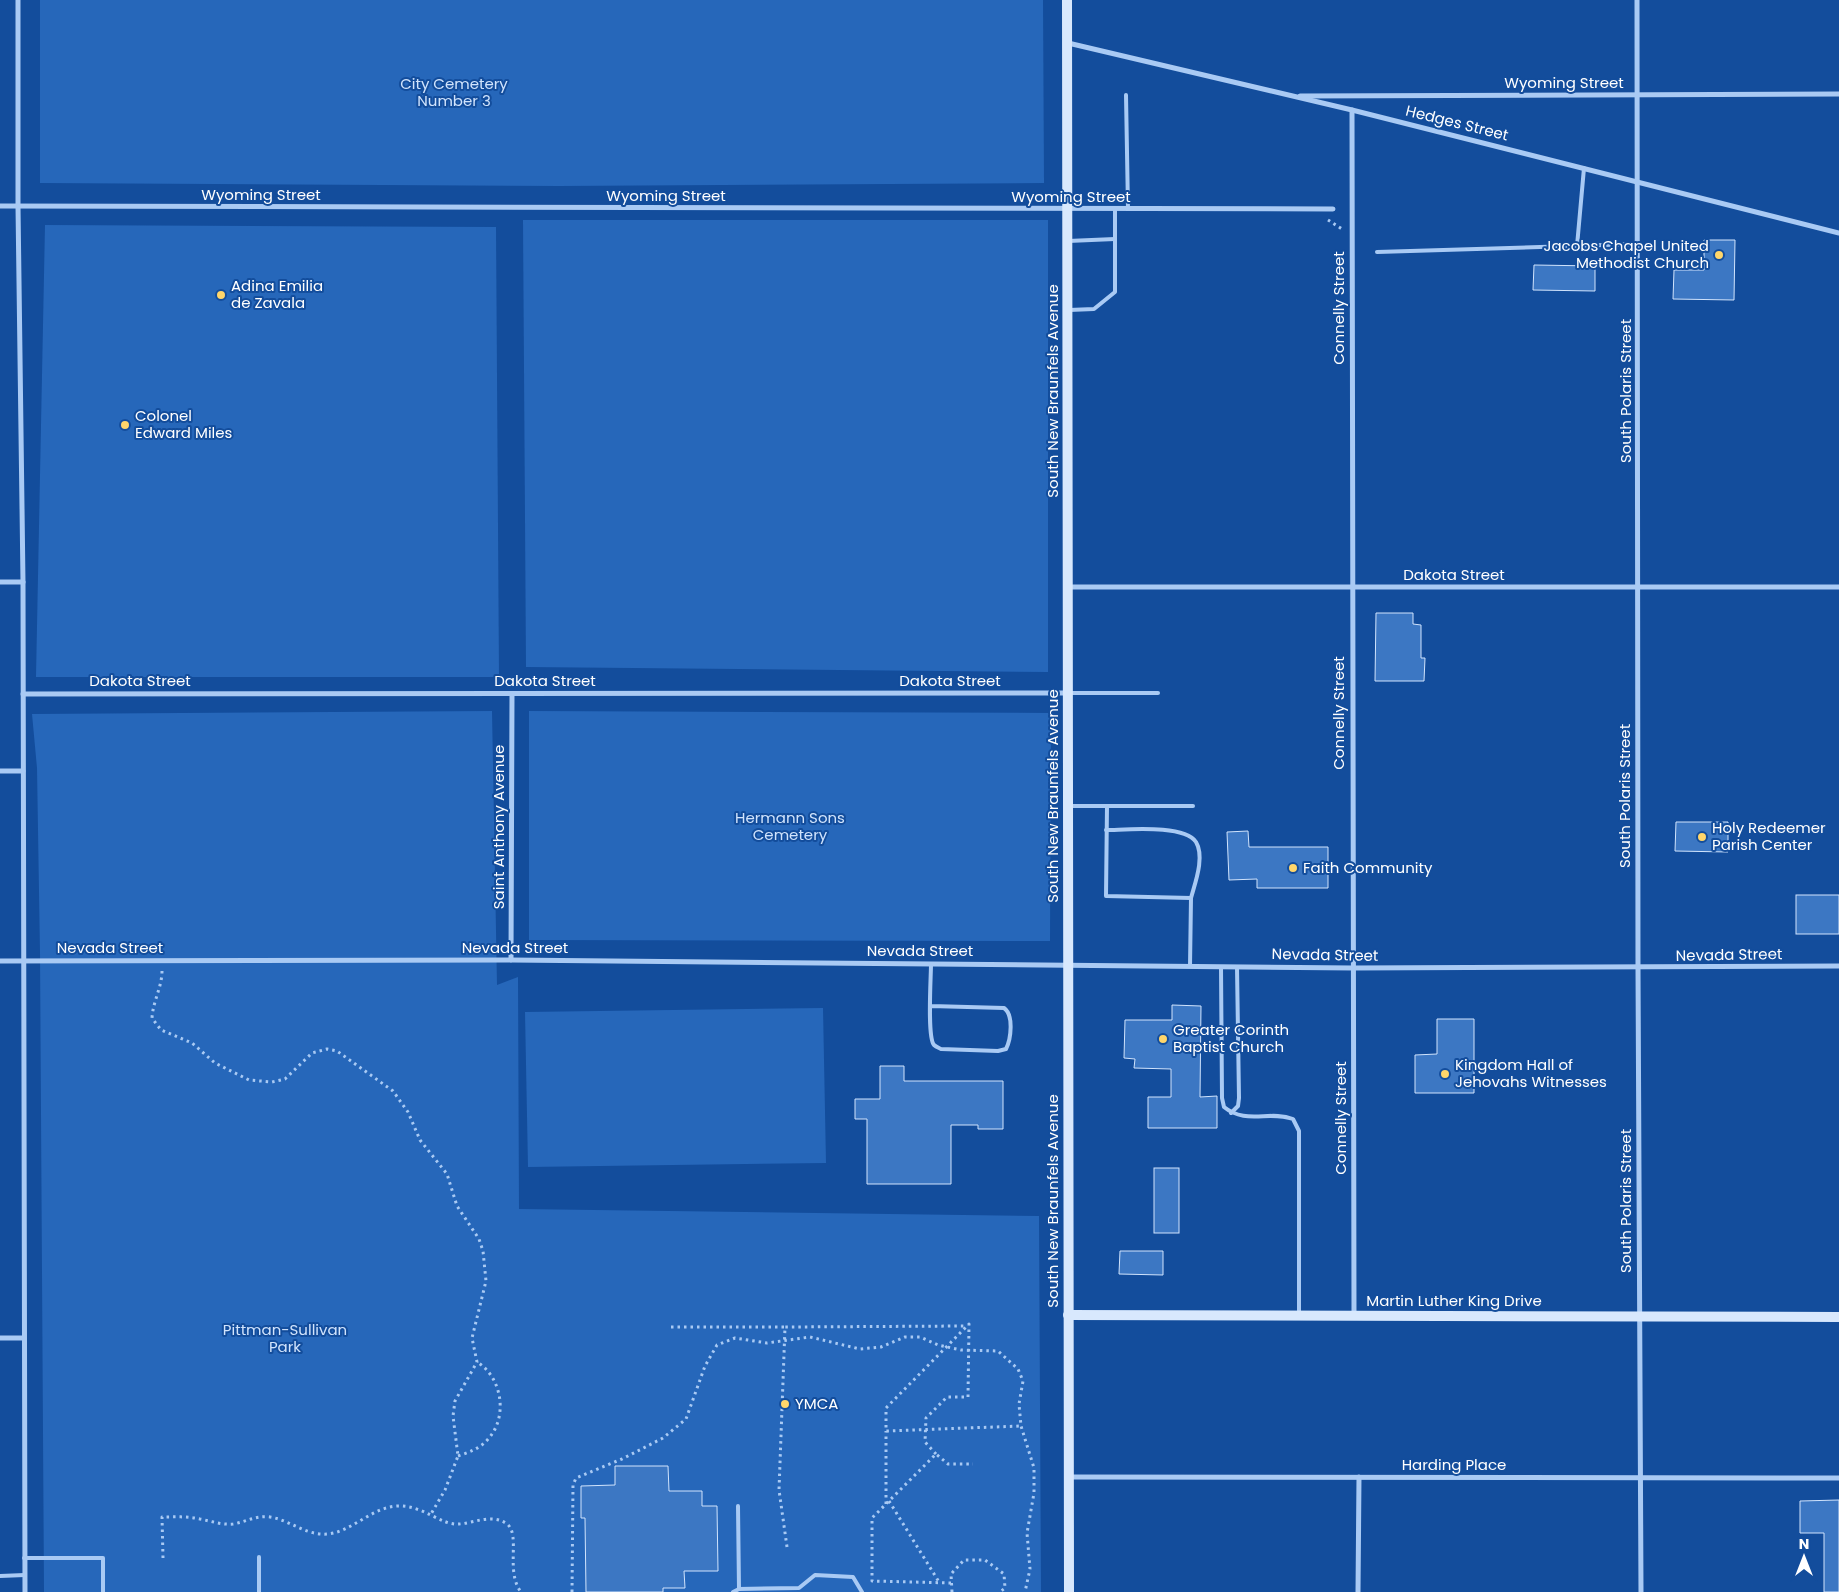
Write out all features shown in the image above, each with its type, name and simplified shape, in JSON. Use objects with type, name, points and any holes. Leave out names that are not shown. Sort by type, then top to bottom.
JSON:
[{"type":"main road","name":"South New Braunfels Avenue","points":[[1067,0],[1069,1592]]},
{"type":"main road","name":"Martin Luther King Drive","points":[[1068,1315],[1839,1317]]},
{"type":"street","points":[[18,0],[18,206],[23,582],[25,1592]]},
{"type":"street","name":"South Polaris Street","points":[[1637,0],[1638,181],[1636,244],[1641,1592]]},
{"type":"street","name":"Hedges Street","points":[[1068,43],[1352,110],[1839,233]]},
{"type":"street","name":"Wyoming Street","points":[[1290,96],[1839,94]]},
{"type":"street","name":"Connelly Street","points":[[1352,110],[1351,587],[1354,1316]]},
{"type":"street","name":"Wyoming Street","points":[[0,206],[1333,209]]},
{"type":"street","points":[[0,582],[23,582]]},
{"type":"street","name":"Dakota Street","points":[[1068,587],[1839,587]]},
{"type":"street","name":"Dakota Street","points":[[22,694],[1068,693]]},
{"type":"street","name":"Saint Anthony Avenue","points":[[511,960],[512,694]]},
{"type":"street","points":[[0,771],[22,771]]},
{"type":"street","name":"Nevada Street","points":[[0,961],[511,960],[1353,968],[1839,966]]},
{"type":"street","points":[[0,1338],[24,1338]]},
{"type":"street","name":"Harding Place","points":[[1068,1477],[1839,1478]]},
{"type":"street","points":[[1358,1592],[1359,1477]]},
{"type":"lane","points":[[1126,95],[1128,209]]},
{"type":"lane","points":[[1577,246],[1584,168]]},
{"type":"lane","points":[[1068,310],[1094,309],[1115,292],[1115,209]]},
{"type":"lane","points":[[1068,241],[1115,239]]},
{"type":"lane","points":[[1377,252],[1636,244]]},
{"type":"lane","points":[[1068,693],[1158,693]]},
{"type":"lane","points":[[1068,806],[1193,806]]},
{"type":"lane","points":[[1107,806],[1106,896],[1191,898]]},
{"type":"lane","points":[[1106,830],[1146,830],[1186,834],[1196,842],[1199,854],[1198,868],[1191,898],[1190,966]]},
{"type":"lane","points":[[931,964],[931,1006],[931,1036],[934,1045],[941,1049],[998,1051],[1006,1049],[1010,1042],[1010,1015],[1004,1008],[931,1006]]},
{"type":"lane","points":[[1221,967],[1222,1098],[1224,1107],[1238,1116],[1284,1116],[1296,1123],[1299,1131],[1299,1316]]},
{"type":"lane","points":[[1231,1113],[1238,1106],[1239,1098],[1237,967]]},
{"type":"lane","points":[[738,1506],[739,1589]]},
{"type":"lane","points":[[259,1557],[259,1592]]},
{"type":"lane","points":[[24,1558],[103,1558],[103,1592]]},
{"type":"lane","points":[[0,1576],[24,1575]]},
{"type":"lane","points":[[733,1592],[739,1589],[799,1588],[814,1575],[853,1577],[862,1592]]},
{"type":"path","points":[[1316,209],[1334,225],[1352,233]]},
{"type":"path","points":[[162,961],[162,981],[153,1007],[152,1018],[161,1030],[192,1043],[229,1072],[249,1080],[272,1082],[285,1078],[312,1053],[327,1049],[337,1051],[360,1066],[402,1100],[420,1140],[447,1174],[457,1206],[479,1238],[483,1251],[486,1281],[472,1338],[477,1362],[455,1402],[453,1416],[458,1456],[445,1490],[431,1514]]},
{"type":"path","points":[[671,1327],[966,1326],[968,1324],[968,1396],[946,1397],[926,1418],[925,1442],[948,1464],[973,1464]]},
{"type":"path","points":[[939,1583],[888,1503],[886,1408],[966,1326]]},
{"type":"path","points":[[785,1327],[786,1341],[779,1490],[788,1547]]},
{"type":"path","points":[[572,1592],[572,1485],[576,1478],[622,1459],[663,1438],[686,1419],[705,1366],[717,1345],[735,1338],[768,1343],[810,1337],[860,1349],[881,1347],[905,1337],[920,1337],[946,1347],[998,1351],[1018,1368],[1023,1381],[1019,1404],[1021,1426],[1034,1468],[1034,1493],[1027,1533],[1030,1569],[1025,1592]]},
{"type":"path","points":[[458,1456],[478,1448],[488,1439],[496,1427],[499,1416],[500,1398],[492,1375],[486,1367],[477,1362]]},
{"type":"path","points":[[886,1431],[1021,1426]]},
{"type":"path","points":[[936,1454],[872,1518],[872,1581],[951,1583]]},
{"type":"path","points":[[163,1558],[162,1517],[185,1516],[214,1523],[234,1524],[251,1518],[268,1517],[304,1530],[326,1534],[346,1529],[370,1516],[395,1506],[414,1508],[454,1524],[490,1519],[506,1524],[512,1529],[514,1537],[512,1562],[515,1582],[521,1592]]},
{"type":"path","points":[[952,1592],[951,1574],[964,1560],[986,1560],[1004,1574],[1006,1588],[1000,1592]]},
{"type":"green space","name":"City Cemetery Number 3","points":[[40,0],[1043,0],[1044,183],[559,186],[40,183]]},
{"type":"green space","points":[[523,220],[1048,220],[1048,672],[526,667]]},
{"type":"green space","points":[[45,225],[496,227],[499,677],[36,677]]},
{"type":"green space","name":"Pittman-Sullivan Park","points":[[492,711],[497,985],[518,977],[519,1209],[1039,1216],[1041,1592],[44,1592],[40,953],[37,768],[32,714]]},
{"type":"green space","name":"Hermann Sons Cemetery","points":[[529,711],[1051,713],[1050,941],[529,940]]},
{"type":"green space","points":[[823,1008],[826,1163],[528,1167],[525,1012]]},
{"type":"building","name":"Jacobs Chapel United Methodist Church","points":[[1704,240],[1735,240],[1734,300],[1673,299],[1674,270],[1704,270]]},
{"type":"building","points":[[1534,265],[1595,266],[1595,291],[1533,290]]},
{"type":"building","points":[[1376,613],[1413,613],[1413,624],[1421,625],[1421,658],[1425,658],[1424,681],[1375,681]]},
{"type":"building","name":"Holy Redeemer Parish Center","points":[[1676,822],[1728,822],[1728,852],[1675,851]]},
{"type":"building","name":"Faith Community","points":[[1248,831],[1249,847],[1328,847],[1328,888],[1257,888],[1257,879],[1229,880],[1227,832]]},
{"type":"building","points":[[1796,895],[1839,895],[1839,934],[1796,934]]},
{"type":"building","name":"Greater Corinth Baptist Church","points":[[1172,1005],[1201,1006],[1200,1097],[1217,1096],[1217,1128],[1148,1128],[1148,1097],[1171,1097],[1171,1069],[1134,1068],[1135,1059],[1124,1058],[1125,1020],[1172,1020]]},
{"type":"building","name":"Kingdom Hall of Jehovahs Witnesses","points":[[1437,1019],[1474,1019],[1474,1093],[1415,1093],[1415,1055],[1437,1054]]},
{"type":"building","points":[[880,1066],[904,1066],[904,1081],[1003,1081],[1003,1129],[978,1129],[978,1125],[951,1125],[951,1184],[867,1184],[867,1119],[855,1119],[855,1099],[880,1099]]},
{"type":"building","points":[[1154,1168],[1179,1168],[1179,1233],[1154,1233]]},
{"type":"building","points":[[1120,1251],[1163,1251],[1163,1275],[1119,1274]]},
{"type":"building","points":[[615,1466],[668,1466],[669,1491],[702,1491],[702,1506],[717,1506],[718,1571],[684,1571],[685,1588],[663,1588],[663,1592],[586,1592],[585,1518],[581,1518],[581,1486],[615,1485]]},
{"type":"building","points":[[1839,1500],[1839,1592],[1824,1592],[1824,1533],[1800,1533],[1800,1501]]},
{"type":"place","name":"Jacobs Chapel United Methodist Church","points":[[1719,255]]},
{"type":"place","name":"Adina Emilia de Zavala","points":[[221,295]]},
{"type":"place","name":"Colonel Edward Miles","points":[[125,425]]},
{"type":"place","name":"Holy Redeemer Parish Center","points":[[1702,837]]},
{"type":"place","name":"Faith Community","points":[[1293,868]]},
{"type":"place","name":"Greater Corinth Baptist Church","points":[[1163,1039]]},
{"type":"place","name":"Kingdom Hall of Jehovahs Witnesses","points":[[1445,1074]]},
{"type":"place","name":"YMCA","points":[[785,1404]]}]
